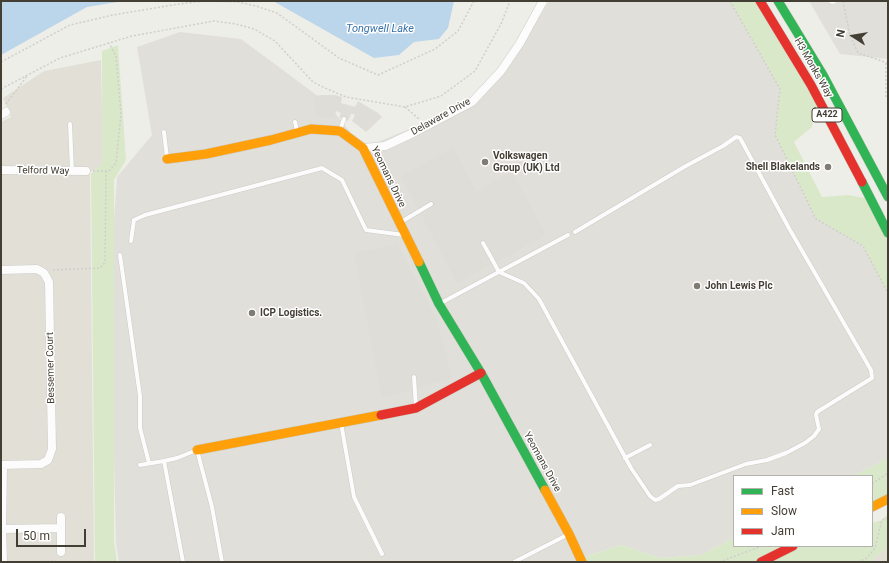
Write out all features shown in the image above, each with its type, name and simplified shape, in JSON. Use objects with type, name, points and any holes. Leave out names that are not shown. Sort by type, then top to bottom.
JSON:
[{"type":"street","name":"Delaware Drive","points":[[363,148],[385,146],[472,102],[501,71],[520,42],[543,1]]},
{"type":"street","name":"H3 Monks Way","points":[[760,1],[811,85],[888,233]]},
{"type":"street","name":"H3 Monks Way","points":[[778,1],[823,75],[888,197]]},
{"type":"street","points":[[167,159],[206,154],[311,130],[340,131]]},
{"type":"street","name":"Yeomans Drive","points":[[340,131],[363,148],[438,304],[481,374],[569,534],[582,562]]},
{"type":"street","name":"Telford Way","points":[[1,170],[86,171]]},
{"type":"street","points":[[1,270],[37,269],[44,273]]},
{"type":"street","name":"Bessemer Court","points":[[2,466],[41,464],[48,460],[52,449],[49,282],[44,273]]},
{"type":"street","points":[[197,450],[416,408],[481,374]]},
{"type":"street","points":[[2,466],[2,562]]},
{"type":"street","points":[[873,506],[888,499]]},
{"type":"street","points":[[61,517],[61,552]]},
{"type":"street","points":[[2,529],[60,528]]},
{"type":"street","points":[[761,562],[791,547]]},
{"type":"lane","points":[[830,1],[835,1]]},
{"type":"lane","points":[[340,131],[344,119]]},
{"type":"lane","points":[[295,122],[297,133]]},
{"type":"lane","points":[[70,124],[72,171]]},
{"type":"lane","points":[[164,132],[167,159]]},
{"type":"lane","points":[[483,243],[499,272],[524,283],[540,299],[625,458],[650,496],[655,500],[659,499],[678,486],[690,485],[746,464],[767,460],[786,453],[805,443],[814,436],[819,429],[816,415],[817,412],[872,378],[871,370],[790,230],[740,138],[736,137],[575,232]]},
{"type":"lane","points":[[130,241],[134,220],[145,215],[322,168],[342,180],[366,230],[404,235]]},
{"type":"lane","points":[[398,223],[431,204]]},
{"type":"lane","points":[[438,304],[568,236]]},
{"type":"lane","points":[[120,255],[140,396],[140,428],[149,463]]},
{"type":"lane","points":[[414,377],[416,408]]},
{"type":"lane","points":[[341,423],[354,497],[382,554]]},
{"type":"lane","points":[[625,458],[650,445]]},
{"type":"lane","points":[[140,465],[177,458],[197,450],[212,507],[222,562]]},
{"type":"lane","points":[[164,461],[183,562]]},
{"type":"lane","points":[[514,562],[569,534]]},
{"type":"path","points":[[1,62],[70,24],[179,4],[205,1],[238,2],[277,13],[339,58],[378,75],[435,49],[458,31],[474,1]]},
{"type":"path","points":[[1,90],[60,58],[132,36],[214,21],[236,24],[254,29],[275,41],[313,82],[325,88],[346,97],[405,107],[441,96],[475,71],[501,24],[510,1]]},
{"type":"path","points":[[730,1],[780,89],[775,135],[816,219],[863,246],[888,293]]},
{"type":"path","points":[[843,1],[850,35],[858,53],[887,63],[886,97]]},
{"type":"path","points":[[86,171],[110,171],[116,163],[121,114],[116,56],[109,43]]},
{"type":"path","points":[[4,113],[4,106],[28,75]]},
{"type":"path","points":[[405,107],[427,126]]},
{"type":"path","points":[[44,273],[56,270],[100,268],[105,262],[106,171]]},
{"type":"path","points":[[873,483],[888,473]]},
{"type":"path","points":[[858,562],[867,558],[875,548],[882,520],[888,518]]},
{"type":"path","points":[[720,562],[759,547]]},
{"type":"path","points":[[23,562],[56,561]]},
{"type":"shaded area","points":[[549,1],[730,1],[780,89],[775,135],[816,219],[863,246],[888,293],[888,458],[855,475],[733,475],[733,539],[701,555],[660,558],[621,545],[585,557],[576,562],[119,562],[116,544],[110,280],[117,177],[152,135],[137,47],[180,32],[241,39],[326,102],[363,148],[471,104],[542,13]]},
{"type":"shaded area","points":[[809,1],[888,1],[888,59],[840,54]]},
{"type":"shaded area","points":[[101,60],[103,166],[90,172],[94,562],[1,562],[1,122],[11,117],[3,98],[44,71]]},
{"type":"shaded area","points":[[335,95],[342,97],[341,103],[355,107],[358,101],[382,117],[366,132],[352,121],[355,115],[353,114],[351,114],[348,121],[339,118],[341,113],[336,111],[335,117],[317,117],[314,99],[315,96]]},
{"type":"shaded area","points":[[453,148],[476,191],[512,172],[546,235],[457,283],[401,176]]},
{"type":"shaded area","points":[[397,244],[437,320],[452,378],[382,398],[354,253]]},
{"type":"shaded area","points":[[887,547],[888,562],[869,562]]},
{"type":"green space","points":[[730,1],[760,1],[818,99],[812,127],[794,142],[822,197],[848,195],[870,199],[888,233],[888,293],[863,246],[816,219],[775,135],[780,89]]},
{"type":"green space","points":[[118,45],[126,160],[114,180],[114,541],[117,562],[95,562],[91,174],[102,164],[102,51]]},
{"type":"green space","points":[[888,458],[888,499],[873,506],[873,475],[855,475]]},
{"type":"green space","points":[[888,514],[888,548],[869,562],[576,562],[585,557],[621,545],[660,558],[701,555],[733,539],[733,547],[873,547],[873,523],[882,520]]},
{"type":"water","points":[[1,1],[124,1],[87,7],[1,55]]},
{"type":"water","name":"Tongwell Lake","points":[[273,1],[454,1],[448,28],[439,39],[414,42],[399,55],[374,58]]},
{"type":"traffic: fast","points":[[778,1],[823,75],[888,197]]},
{"type":"traffic: fast","points":[[862,182],[888,233]]},
{"type":"traffic: fast","points":[[419,262],[439,304],[481,373],[545,490]]},
{"type":"traffic: slow","points":[[167,159],[206,154],[271,140],[311,129],[340,131],[363,148],[419,262]]},
{"type":"traffic: slow","points":[[197,450],[381,415]]},
{"type":"traffic: slow","points":[[545,490],[569,534],[582,562]]},
{"type":"traffic: slow","points":[[873,506],[888,499]]},
{"type":"traffic: jam","points":[[760,1],[811,85],[862,182]]},
{"type":"traffic: jam","points":[[381,415],[416,408],[481,373]]},
{"type":"traffic: jam","points":[[761,562],[791,547]]},
{"type":"place","name":"Volkswagen Group (UK) Ltd","points":[[485,162]]},
{"type":"place","name":"Shell Blakelands","points":[[828,167]]},
{"type":"place","name":"John Lewis Plc","points":[[697,286]]},
{"type":"place","name":"ICP Logistics.","points":[[252,313]]}]
